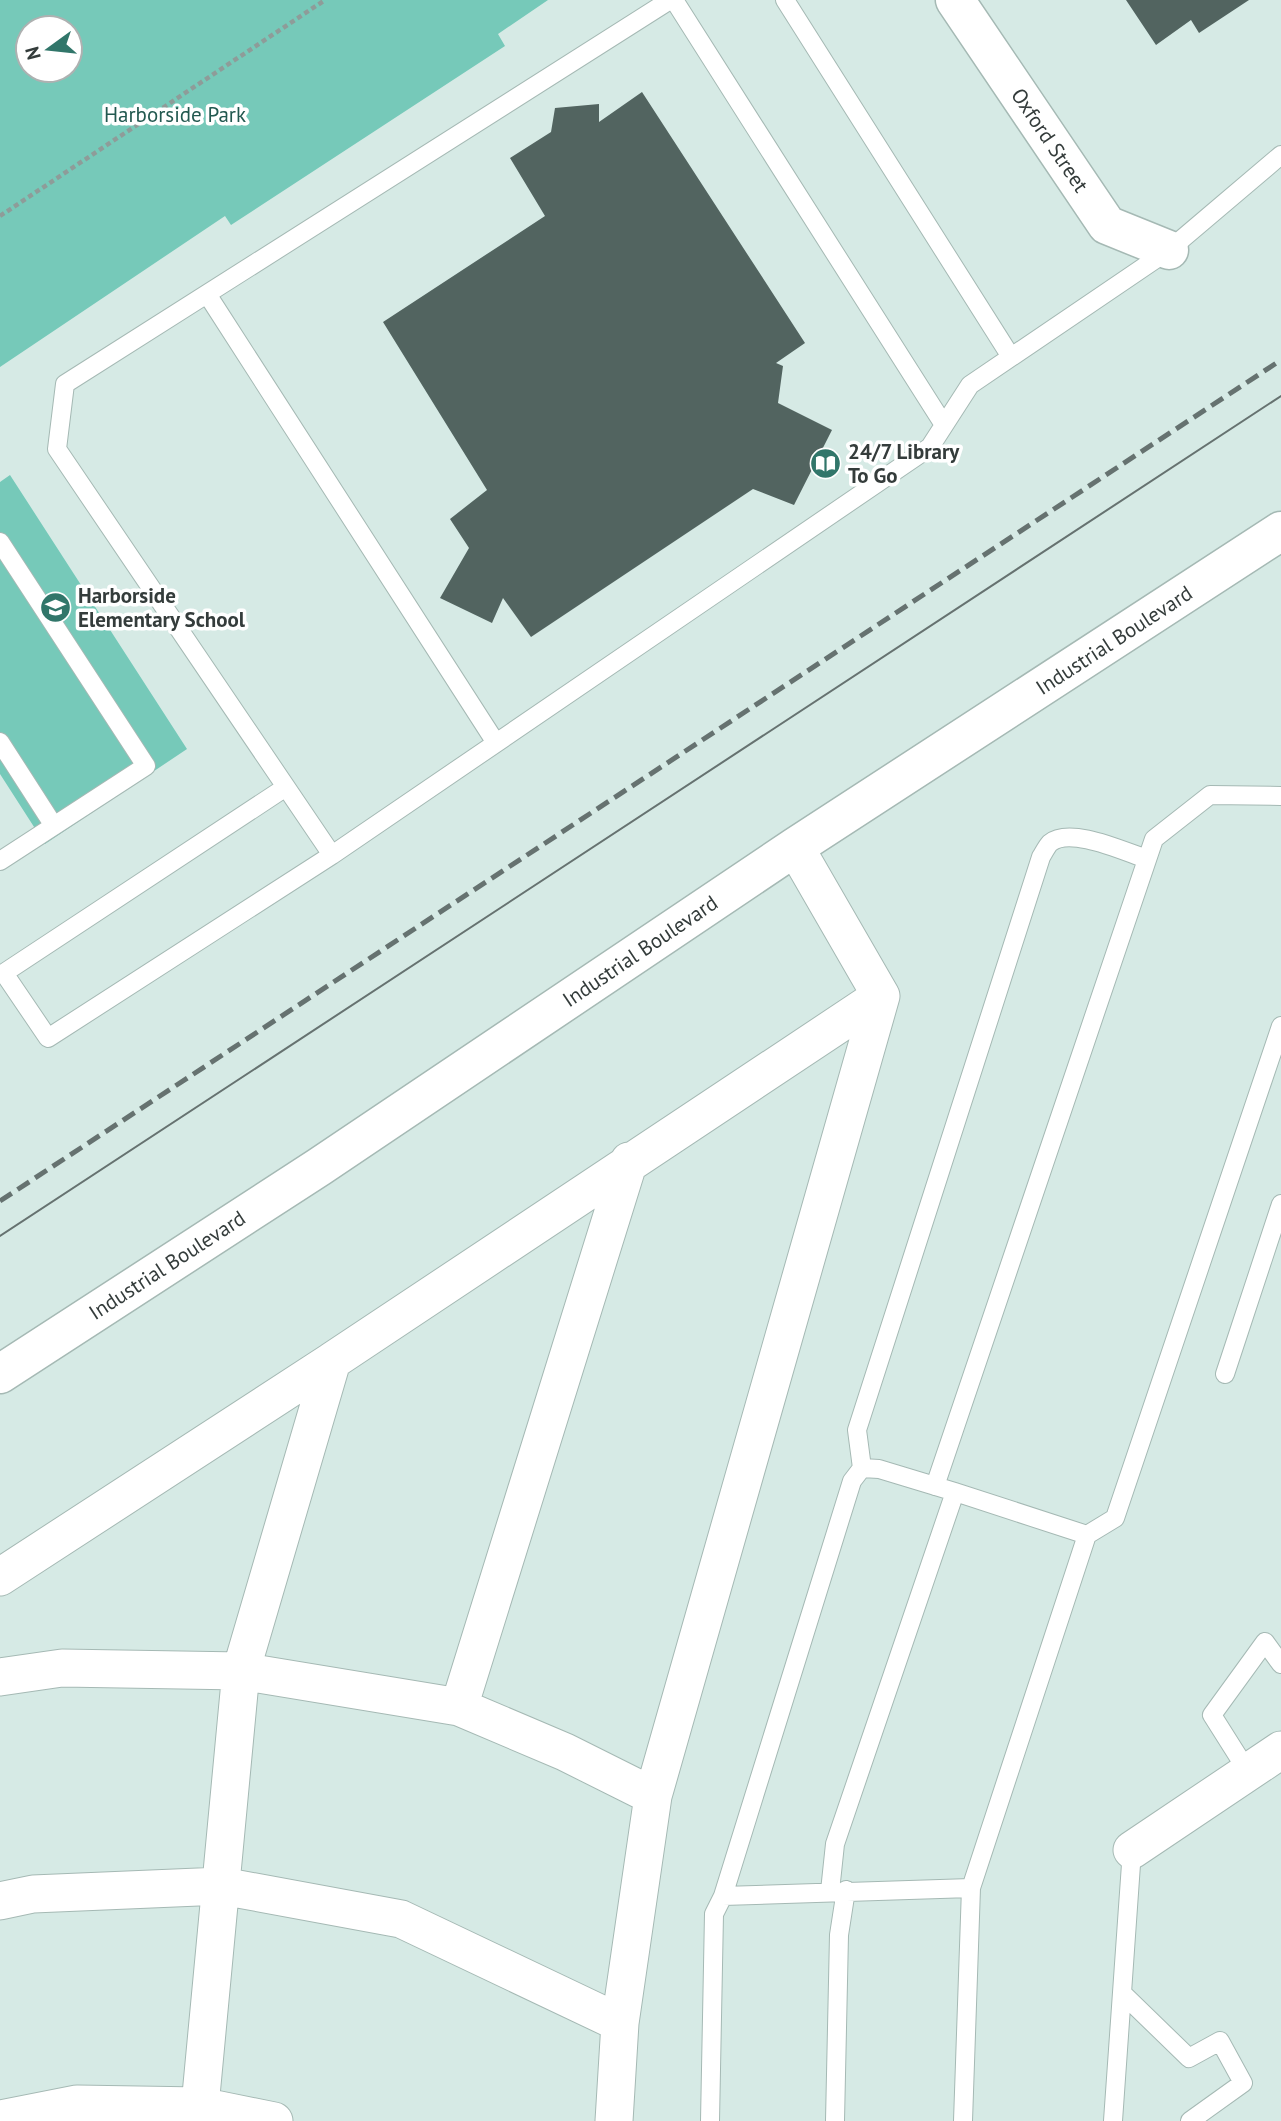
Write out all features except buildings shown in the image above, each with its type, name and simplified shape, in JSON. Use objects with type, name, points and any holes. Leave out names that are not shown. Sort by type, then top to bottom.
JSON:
[{"type":"main road","name":"Oxford Street","points":[[955,0],[1107,225],[1169,250]]},
{"type":"main road","name":"Industrial Boulevard","points":[[0,1374],[319,1167],[795,847],[1281,531]]},
{"type":"street","points":[[614,2121],[620,2023],[653,1796],[881,996],[795,847]]},
{"type":"street","points":[[0,1577],[332,1361],[629,1161],[881,996]]},
{"type":"street","points":[[459,1707],[629,1161]]},
{"type":"street","points":[[200,2106],[241,1671],[332,1361]]},
{"type":"street","points":[[0,1678],[62,1668],[241,1671],[459,1707],[565,1752],[653,1796]]},
{"type":"street","points":[[1132,1850],[1281,1750]]},
{"type":"street","points":[[0,1901],[33,1894],[222,1886],[401,1919],[620,2023]]},
{"type":"street","points":[[0,2119],[77,2105],[200,2106],[274,2121]]},
{"type":"lane","points":[[332,855],[57,449],[65,384],[672,0],[944,425]]},
{"type":"lane","points":[[785,0],[1012,356]]},
{"type":"lane","points":[[286,788],[4,973],[48,1038],[332,855],[930,447],[970,385],[1169,250],[1281,155]]},
{"type":"lane","points":[[207,294],[496,743]]},
{"type":"lane","points":[[0,541],[146,766],[0,861]]},
{"type":"lane","points":[[0,742],[54,826]]},
{"type":"lane","points":[[934,1486],[1154,839],[1210,795],[1281,796]]},
{"type":"lane","points":[[710,2121],[714,1914],[723,1896],[852,1481],[862,1468],[857,1430],[1041,857],[1050,843],[1062,836],[1087,839],[1147,859]]},
{"type":"lane","points":[[963,2121],[971,1888],[1087,1535],[1115,1518],[1281,1026]]},
{"type":"lane","points":[[1225,1374],[1281,1204]]},
{"type":"lane","points":[[862,1468],[879,1469],[1087,1535]]},
{"type":"lane","points":[[835,2121],[839,1935],[835,1844],[955,1492]]},
{"type":"lane","points":[[1248,1772],[1212,1714],[1265,1642],[1281,1664]]},
{"type":"lane","points":[[1113,2121],[1132,1850]]},
{"type":"lane","points":[[723,1896],[971,1888]]},
{"type":"lane","points":[[1122,1993],[1189,2059],[1220,2041],[1243,2083],[1191,2121]]},
{"type":"path","points":[[0,216],[325,0]]},
{"type":"green space","name":"Harborside Park","points":[[0,0],[548,0],[498,34],[505,46],[231,225],[225,216],[0,367]]},
{"type":"green space","name":"Harborside Elementary School","points":[[10,475],[187,749],[45,844],[0,774],[0,482]]},
{"type":"tram line","points":[[0,1236],[1281,396]]},
{"type":"railway","points":[[0,1201],[1281,360]]},
{"type":"place","name":"24/7 Library To Go","points":[[825,463]]},
{"type":"place","name":"Harborside Elementary School","points":[[55,607]]}]
